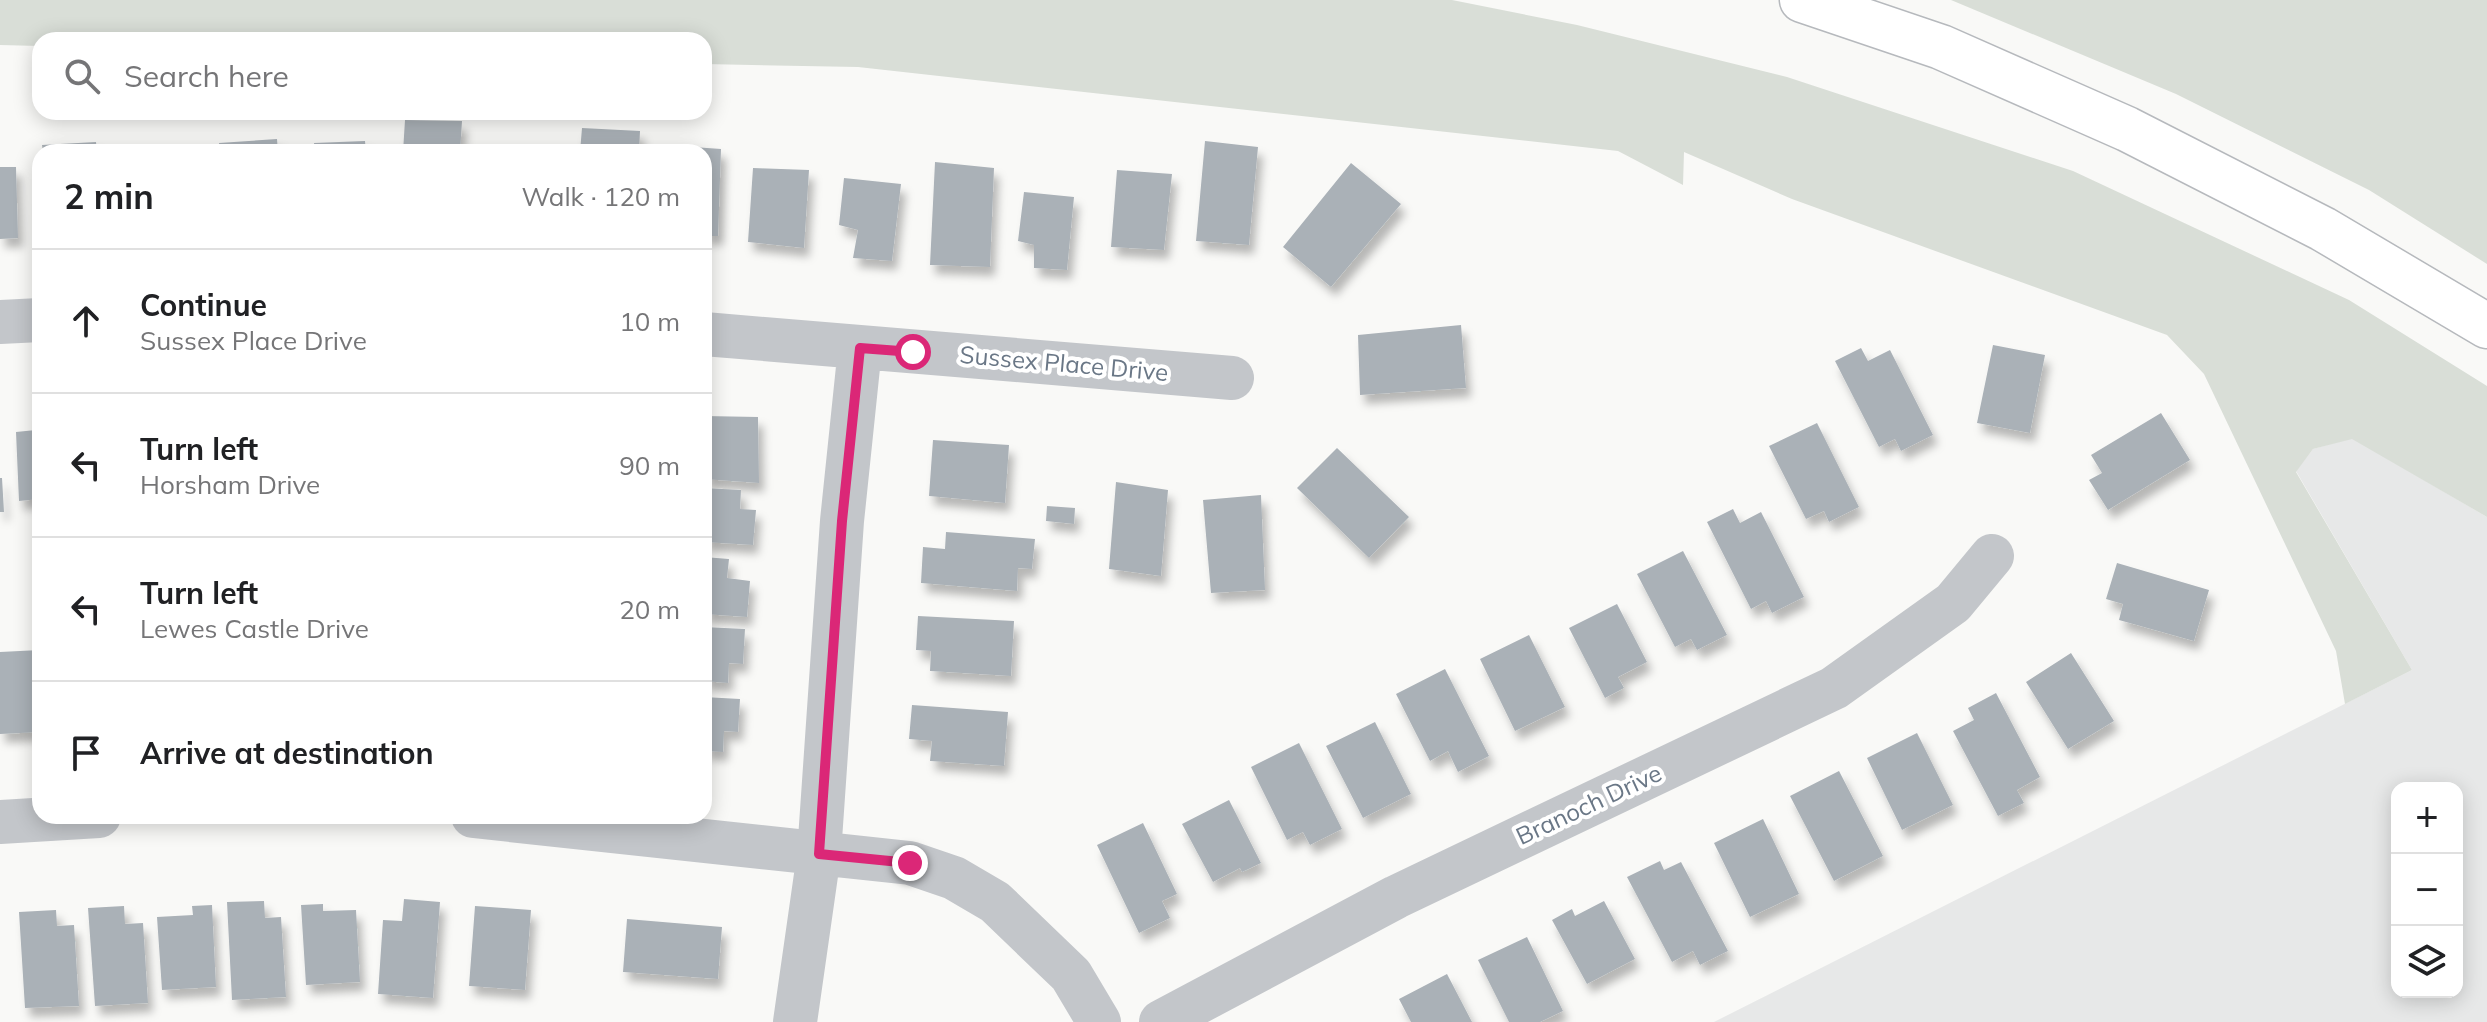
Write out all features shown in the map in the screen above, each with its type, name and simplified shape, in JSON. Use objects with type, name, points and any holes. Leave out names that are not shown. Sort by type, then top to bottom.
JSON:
[{"type":"highway","points":[[1802,0],[1941,47],[2127,129],[2323,229],[2487,326]]},
{"type":"street","points":[[0,322],[32,320]]},
{"type":"street","name":"Sussex Place Drive","points":[[712,335],[1232,378]]},
{"type":"street","points":[[795,1022],[819,854],[842,521],[860,348]]},
{"type":"street","name":"Branoch Drive","points":[[1161,1022],[1396,897],[1834,688],[1953,603],[1992,556]]},
{"type":"street","points":[[0,822],[32,820]]},
{"type":"street","points":[[546,824],[910,863],[954,878],[995,902],[1071,975],[1099,1022]]},
{"type":"shaded area","points":[[0,0],[1452,0],[1577,25],[1787,77],[2073,171],[2349,300],[2487,386],[2487,517],[2352,439],[2313,449],[2296,472],[2412,670],[2345,704],[2336,651],[2204,374],[2167,335],[1792,199],[1684,152],[1683,185],[1618,151],[858,67],[712,64],[712,32],[32,32],[32,46],[0,45]]},
{"type":"shaded area","points":[[1951,0],[2487,0],[2487,264],[2369,190],[2176,94]]},
{"type":"shaded area","points":[[2352,438],[2487,517],[2487,1022],[1714,1022],[2412,670],[2296,471],[2313,449]]},
{"type":"building","points":[[405,120],[462,121],[461,144],[404,144]]},
{"type":"building","points":[[582,128],[640,131],[639,144],[581,144]]},
{"type":"building","points":[[277,139],[277,144],[219,144]]},
{"type":"building","points":[[365,141],[365,144],[314,144]]},
{"type":"building","points":[[1205,141],[1258,147],[1249,245],[1196,241]]},
{"type":"building","points":[[712,148],[721,149],[718,236],[712,236]]},
{"type":"building","points":[[935,162],[994,168],[990,267],[930,265]]},
{"type":"building","points":[[1351,163],[1401,204],[1331,287],[1283,247]]},
{"type":"building","points":[[0,167],[16,167],[18,238],[0,239]]},
{"type":"building","points":[[753,168],[809,170],[804,248],[748,242]]},
{"type":"building","points":[[1117,170],[1172,174],[1164,250],[1111,247]]},
{"type":"building","points":[[844,178],[901,184],[892,261],[853,258],[858,230],[839,225]]},
{"type":"building","points":[[1024,192],[1074,197],[1067,270],[1034,268],[1034,245],[1018,241]]},
{"type":"building","points":[[1461,325],[1466,388],[1360,395],[1358,335]]},
{"type":"building","points":[[1993,345],[2045,355],[2030,433],[1977,423]]},
{"type":"building","points":[[1861,348],[1868,361],[1890,350],[1933,435],[1901,451],[1895,439],[1879,447],[1835,361]]},
{"type":"building","points":[[2161,413],[2190,460],[2108,510],[2089,480],[2102,473],[2091,455]]},
{"type":"building","points":[[712,416],[758,417],[759,483],[712,480]]},
{"type":"building","points":[[1817,423],[1859,507],[1829,522],[1824,511],[1806,519],[1769,446]]},
{"type":"building","points":[[32,430],[32,500],[19,501],[16,432]]},
{"type":"building","points":[[933,440],[1009,445],[1005,503],[929,496]]},
{"type":"building","points":[[1337,448],[1409,517],[1369,558],[1297,488]]},
{"type":"building","points":[[2,478],[4,512],[0,512]]},
{"type":"building","points":[[1116,482],[1168,490],[1161,576],[1109,569]]},
{"type":"building","points":[[712,488],[741,490],[740,509],[756,510],[753,545],[712,542]]},
{"type":"building","points":[[1261,495],[1265,590],[1211,593],[1203,500]]},
{"type":"building","points":[[1047,506],[1075,508],[1074,524],[1046,521]]},
{"type":"building","points":[[1733,509],[1740,523],[1761,512],[1804,597],[1772,613],[1766,601],[1751,609],[1707,522]]},
{"type":"building","points":[[946,532],[1035,539],[1032,569],[1018,568],[1017,591],[921,583],[923,547],[945,549]]},
{"type":"building","points":[[1683,551],[1727,635],[1697,650],[1691,639],[1675,647],[1637,574]]},
{"type":"building","points":[[712,558],[729,559],[727,578],[750,581],[747,617],[712,615]]},
{"type":"building","points":[[2117,563],[2209,590],[2194,641],[2119,620],[2123,604],[2106,599]]},
{"type":"building","points":[[1617,604],[1647,662],[1618,677],[1624,688],[1605,698],[1569,628]]},
{"type":"building","points":[[918,616],[1014,621],[1011,676],[930,671],[931,651],[916,650]]},
{"type":"building","points":[[712,627],[745,629],[743,664],[729,663],[728,683],[712,682]]},
{"type":"building","points":[[1529,635],[1565,707],[1515,731],[1480,659]]},
{"type":"building","points":[[32,650],[32,732],[0,734],[0,652]]},
{"type":"building","points":[[2071,653],[2114,721],[2068,749],[2026,682]]},
{"type":"building","points":[[1445,669],[1489,756],[1458,772],[1448,751],[1430,761],[1396,694]]},
{"type":"building","points":[[1996,693],[2040,777],[2017,790],[2024,803],[1998,816],[1953,731],[1974,720],[1968,708]]},
{"type":"building","points":[[712,697],[740,699],[738,732],[724,731],[723,752],[712,751]]},
{"type":"building","points":[[912,705],[1008,712],[1004,766],[930,761],[932,741],[909,739]]},
{"type":"building","points":[[1375,722],[1411,794],[1363,818],[1326,746]]},
{"type":"building","points":[[1917,733],[1953,805],[1902,830],[1867,758]]},
{"type":"building","points":[[1299,743],[1342,829],[1310,845],[1303,832],[1287,840],[1251,767]]},
{"type":"building","points":[[1839,771],[1883,856],[1834,881],[1790,796]]},
{"type":"building","points":[[1229,800],[1261,863],[1242,872],[1240,868],[1213,882],[1182,824]]},
{"type":"building","points":[[1763,819],[1799,894],[1750,917],[1714,843]]},
{"type":"building","points":[[1143,823],[1177,894],[1162,901],[1170,918],[1139,933],[1097,845]]},
{"type":"building","points":[[1660,861],[1664,870],[1681,862],[1728,951],[1700,965],[1693,951],[1672,962],[1627,877]]},
{"type":"building","points":[[404,899],[440,902],[433,998],[378,994],[383,920],[402,921]]},
{"type":"building","points":[[264,901],[265,918],[281,917],[286,997],[232,1000],[227,902]]},
{"type":"building","points":[[1604,901],[1635,959],[1587,984],[1552,920],[1572,909],[1575,916]]},
{"type":"building","points":[[323,904],[323,911],[356,910],[360,982],[306,985],[301,905]]},
{"type":"building","points":[[212,905],[216,987],[162,990],[157,917],[193,915],[192,906]]},
{"type":"building","points":[[124,906],[125,924],[143,923],[148,1003],[95,1006],[88,908]]},
{"type":"building","points":[[475,906],[531,910],[525,990],[469,986]]},
{"type":"building","points":[[56,910],[57,926],[74,925],[79,1006],[25,1008],[19,912]]},
{"type":"building","points":[[627,919],[722,927],[718,979],[623,972]]},
{"type":"building","points":[[1527,937],[1563,1011],[1540,1022],[1509,1022],[1478,960]]},
{"type":"building","points":[[1447,974],[1472,1022],[1411,1022],[1399,999]]},
{"type":"route","points":[[910,863],[819,854],[842,521],[860,348],[913,352]]}]
